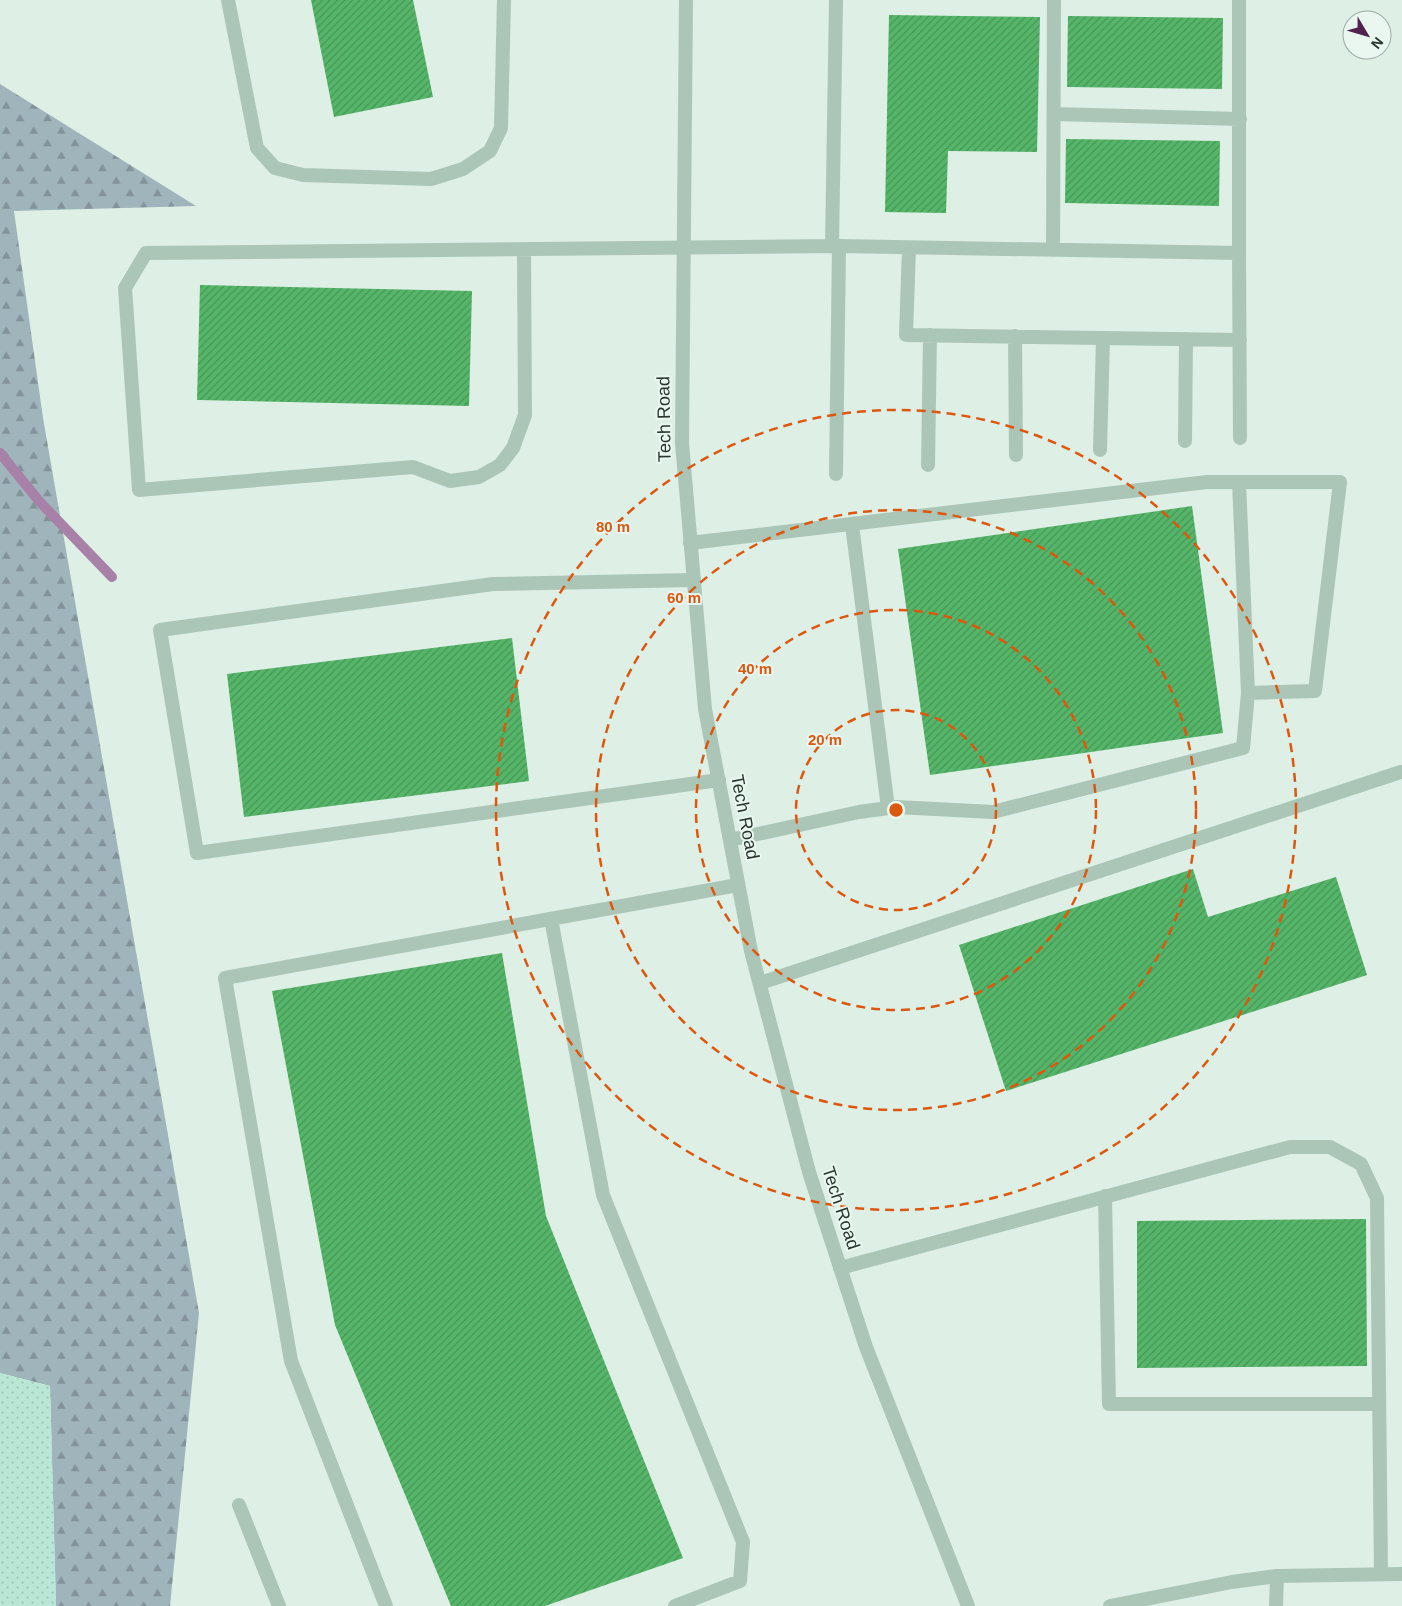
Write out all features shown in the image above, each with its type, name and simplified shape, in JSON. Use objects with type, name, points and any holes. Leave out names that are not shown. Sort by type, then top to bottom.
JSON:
[{"type":"street","points":[[228,0],[257,148],[275,168],[304,175],[431,179],[463,169],[490,150],[501,128],[504,0]]},
{"type":"street","name":"Tech Road","points":[[686,0],[682,444],[705,709],[738,885],[760,983],[809,1172],[866,1346],[968,1606]]},
{"type":"street","points":[[836,0],[836,474]]},
{"type":"street","points":[[1053,250],[1054,0]]},
{"type":"street","points":[[1239,0],[1240,438]]},
{"type":"street","points":[[1054,114],[1240,119]]},
{"type":"street","points":[[524,250],[525,415],[513,448],[500,465],[479,477],[450,481],[413,468],[139,490],[125,288],[146,253],[836,246],[1239,253]]},
{"type":"street","points":[[909,248],[906,335],[1240,340]]},
{"type":"street","points":[[928,465],[930,335]]},
{"type":"street","points":[[1015,336],[1016,455]]},
{"type":"street","points":[[1100,450],[1103,338]]},
{"type":"street","points":[[1185,441],[1186,339]]},
{"type":"street","points":[[690,543],[1208,482],[1340,482],[1315,691],[1248,693]]},
{"type":"street","points":[[730,840],[859,812],[888,808],[992,812],[1243,748],[1248,693],[1239,482]]},
{"type":"street","points":[[852,525],[888,808]]},
{"type":"street","points":[[694,580],[493,584],[160,630],[197,853],[719,780]]},
{"type":"street","points":[[760,983],[1401,772]]},
{"type":"street","points":[[386,1606],[292,1361],[225,978],[738,885]]},
{"type":"street","points":[[551,919],[603,1195],[743,1542],[740,1582],[675,1606]]},
{"type":"street","points":[[840,1268],[1290,1147],[1330,1147],[1361,1164],[1377,1198],[1381,1574]]},
{"type":"street","points":[[1105,1196],[1110,1404],[1379,1404]]},
{"type":"street","points":[[239,1506],[279,1606]]},
{"type":"street","points":[[1110,1606],[1232,1582],[1276,1576],[1402,1574]]},
{"type":"street","points":[[1276,1576],[1276,1606]]},
{"type":"street","points":[[1170,1606],[1184,1592]]},
{"type":"green space","points":[[0,84],[196,206],[14,211],[43,418],[199,1313],[170,1606],[56,1606],[50,1386],[0,1373]]},
{"type":"sand","points":[[0,1373],[50,1386],[56,1606],[0,1606]]},
{"type":"building","points":[[311,0],[413,0],[433,97],[334,117]]},
{"type":"building","points":[[889,15],[1040,17],[1037,152],[948,151],[946,213],[885,212]]},
{"type":"building","points":[[1068,16],[1223,18],[1222,89],[1067,87]]},
{"type":"building","points":[[1066,139],[1220,141],[1219,206],[1065,203]]},
{"type":"building","points":[[200,285],[472,291],[469,406],[197,400]]},
{"type":"building","points":[[1192,506],[1223,733],[930,775],[898,549]]},
{"type":"building","points":[[512,638],[529,781],[244,817],[227,674]]},
{"type":"building","points":[[1193,869],[1208,917],[1336,877],[1367,975],[1006,1091],[959,945]]},
{"type":"building","points":[[502,953],[546,1216],[683,1558],[545,1606],[451,1606],[335,1325],[272,991]]},
{"type":"building","points":[[1366,1219],[1367,1366],[1137,1368],[1137,1221]]},
{"type":"waterway","points":[[0,453],[39,501],[112,577]]}]
